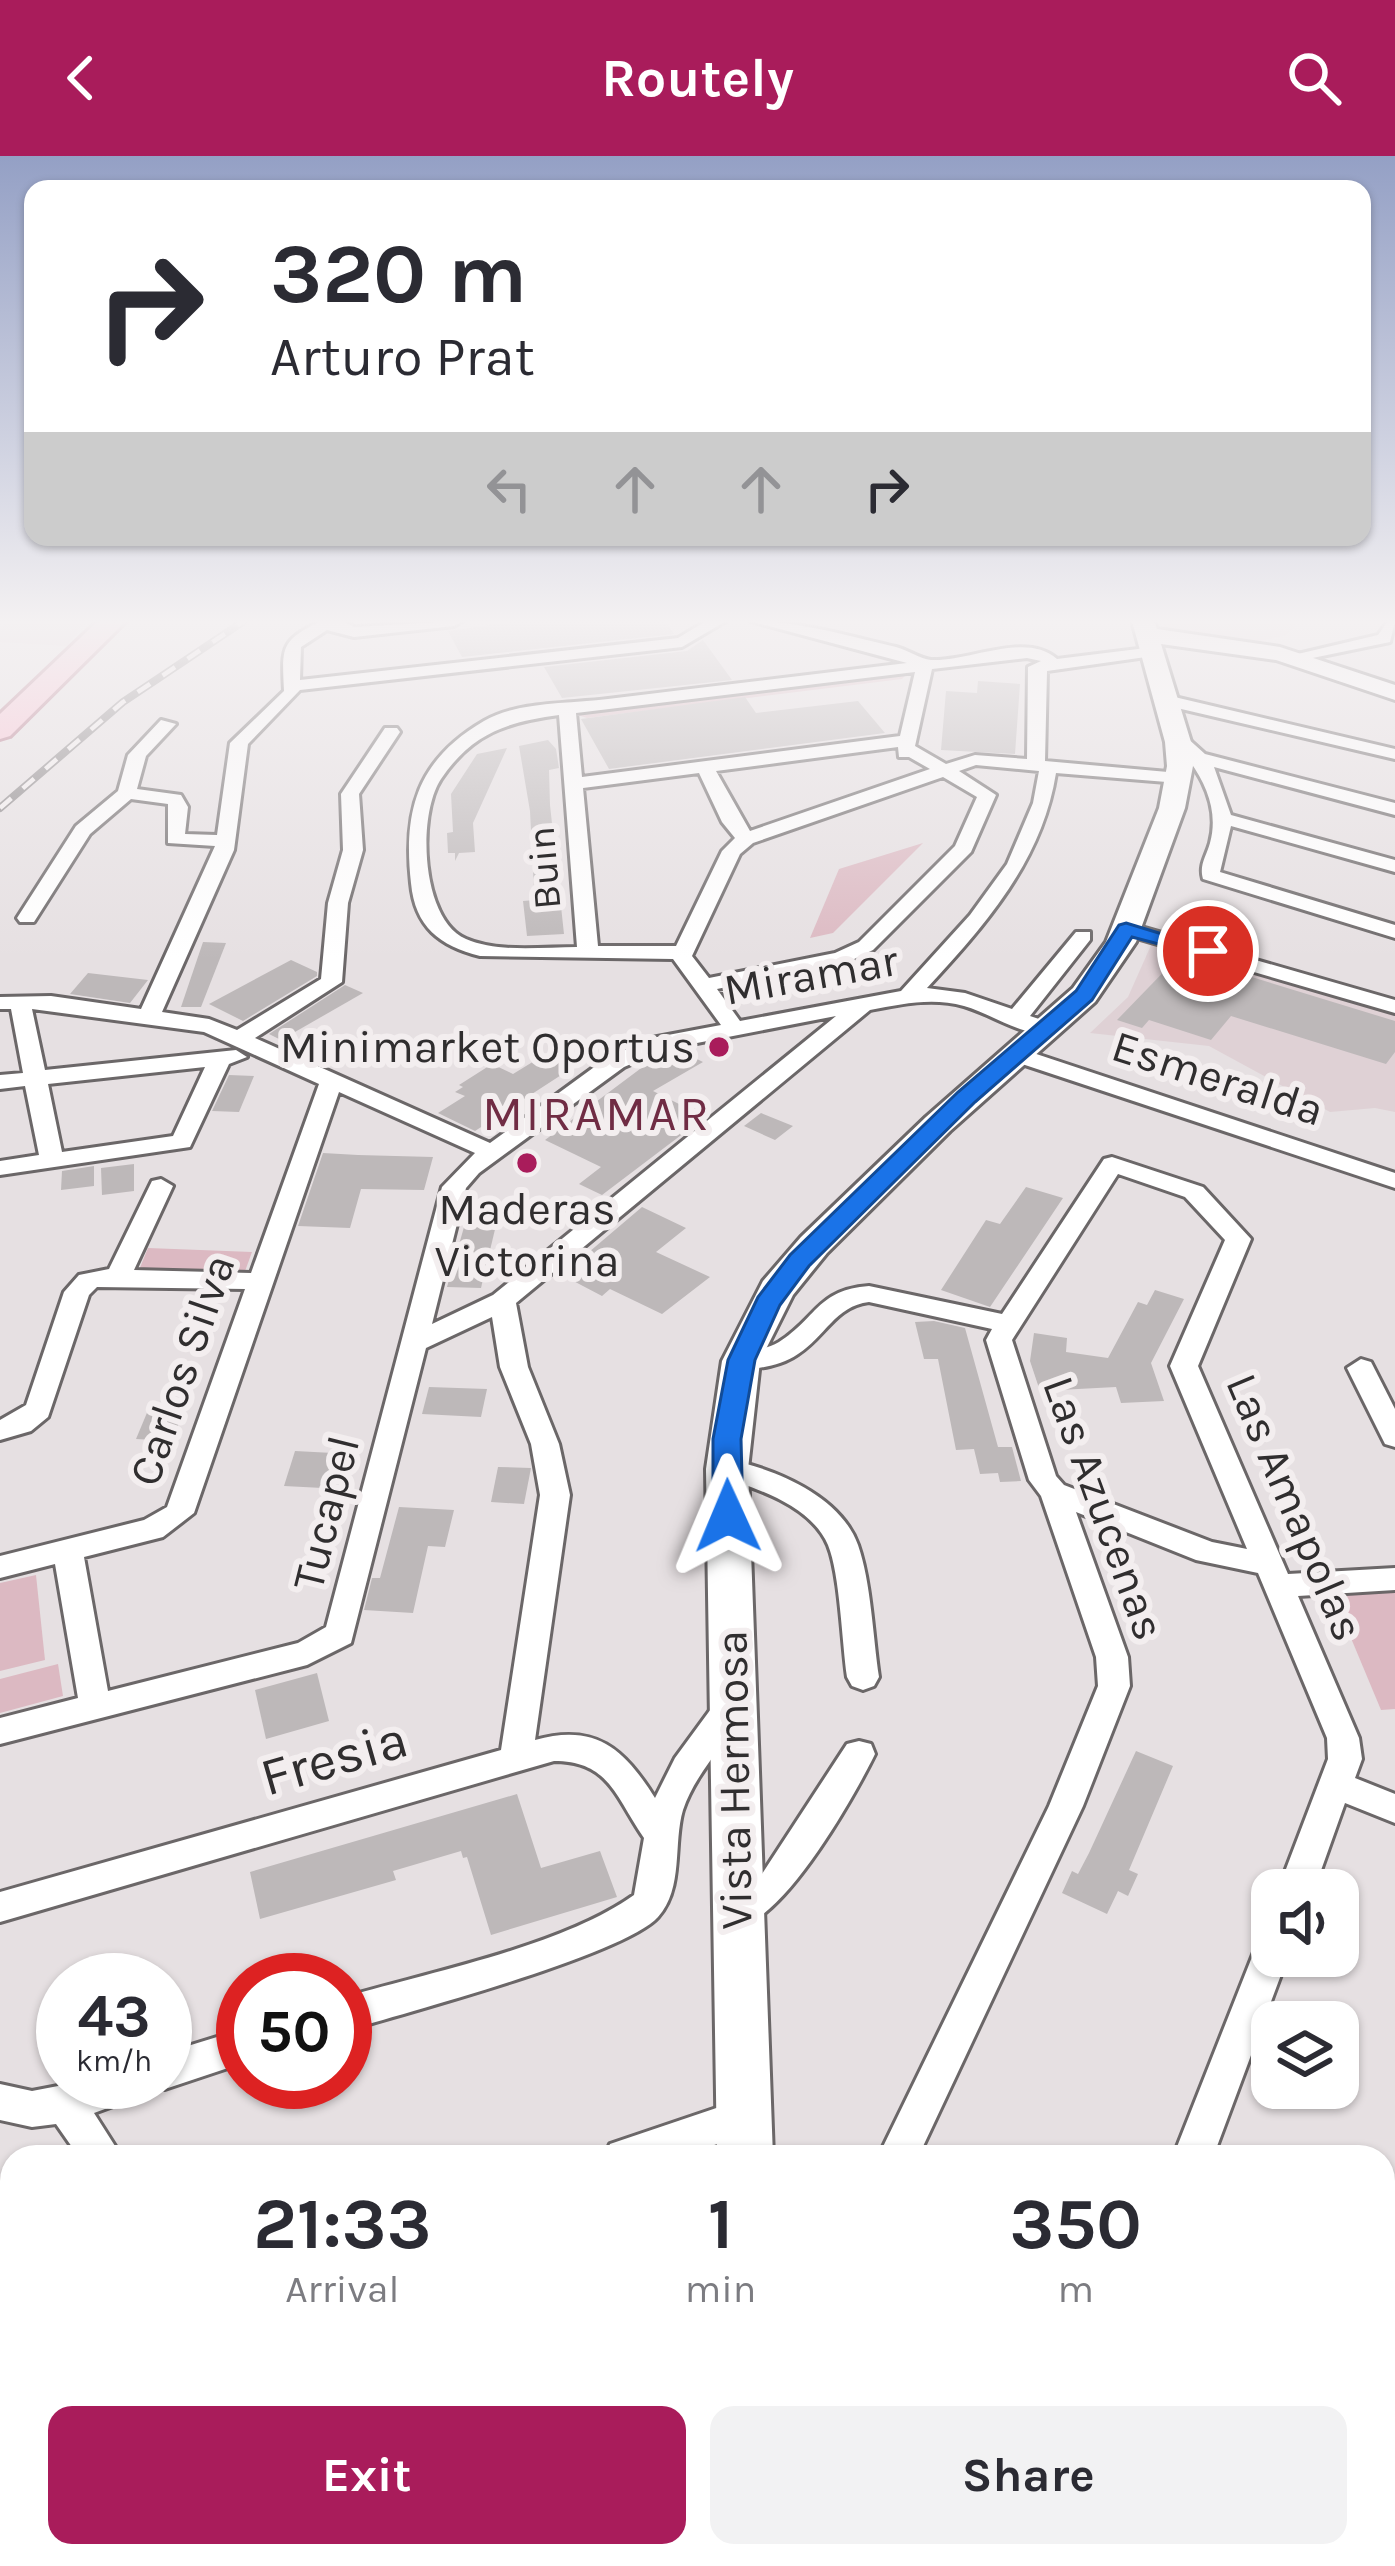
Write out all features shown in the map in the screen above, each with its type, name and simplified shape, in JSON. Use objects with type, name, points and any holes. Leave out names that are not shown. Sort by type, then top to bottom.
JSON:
[{"type":"main road","name":"Vista Hermosa","points":[[744,2137],[727,1469],[741,1360],[767,1303],[800,1260],[1025,1034],[1093,985],[1126,929],[1179,778],[1175,733]]},
{"type":"street","points":[[27,918],[83,830],[127,793],[137,755],[158,733]]},
{"type":"street","points":[[151,1014],[226,841],[229,790],[239,743],[249,733]]},
{"type":"street","points":[[240,1038],[331,982],[338,903],[353,850],[350,794],[390,733]]},
{"type":"street","points":[[484,733],[472,736],[422,799],[419,892],[423,907],[444,933],[464,946],[682,953]]},
{"type":"street","name":"Buin","points":[[569,733],[588,950]]},
{"type":"street","points":[[897,786],[909,733]]},
{"type":"street","points":[[908,995],[997,896],[1041,817],[1043,733]]},
{"type":"street","points":[[1177,733],[1203,759],[1222,818],[1220,842],[1208,870],[1213,878],[1395,932]]},
{"type":"street","points":[[1308,733],[1395,754]]},
{"type":"street","points":[[573,784],[907,744],[985,792],[987,800],[964,848],[872,941],[841,958],[702,986]]},
{"type":"street","points":[[1203,759],[1395,809]]},
{"type":"street","points":[[734,1028],[684,963],[682,953],[732,851],[746,838],[979,760],[1179,778]]},
{"type":"street","points":[[705,767],[731,822],[746,838]]},
{"type":"street","points":[[127,793],[174,799],[179,807],[175,839],[226,841]]},
{"type":"street","points":[[1222,818],[1395,866]]},
{"type":"street","points":[[1126,929],[1395,1007]]},
{"type":"street","points":[[1025,1034],[1039,995],[1083,936]]},
{"type":"street","name":"Miramar","points":[[491,1152],[627,1055],[660,1042],[908,995],[955,996],[1025,1034]]},
{"type":"street","points":[[51,1158],[35,1076],[10,1002],[196,1022],[491,1152]]},
{"type":"street","points":[[413,1344],[502,1301],[865,1003]]},
{"type":"street","name":"Esmeralda","points":[[1025,1034],[1395,1181]]},
{"type":"street","points":[[0,1082],[270,1051]]},
{"type":"street","points":[[0,1168],[182,1142],[220,1059]]},
{"type":"street","name":"Carlos Silva","points":[[0,1567],[153,1529],[179,1513],[332,1079]]},
{"type":"street","name":"Tucapel","points":[[0,1731],[307,1653],[340,1634],[449,1196],[460,1178],[491,1152]]},
{"type":"street","name":"Las Amapolas","points":[[1007,1324],[1112,1164],[1194,1192],[1238,1239],[1184,1366],[1343,1738],[1345,1760],[1304,1869]]},
{"type":"street","points":[[118,1277],[161,1186]]},
{"type":"street","points":[[0,1430],[28,1420],[41,1404],[79,1288],[94,1279],[257,1281]]},
{"type":"street","points":[[741,1360],[781,1356],[834,1303],[851,1294],[1007,1324]]},
{"type":"street","points":[[502,1301],[514,1366],[545,1444],[555,1495],[516,1759]]},
{"type":"street","name":"Las Azucenas","points":[[904,2145],[1066,1806],[1114,1686],[1112,1657],[1054,1492],[1043,1480],[1000,1351],[1007,1324]]},
{"type":"street","points":[[1361,1369],[1395,1437]]},
{"type":"street","points":[[727,1469],[765,1480],[835,1531],[843,1545],[863,1677]]},
{"type":"street","points":[[1054,1492],[1271,1575],[1395,1579]]},
{"type":"street","points":[[68,1550],[95,1706]]},
{"type":"street","points":[[372,2005],[631,1920],[651,1898],[660,1832],[680,1778],[732,1703]]},
{"type":"street","name":"Fresia","points":[[0,1907],[570,1746],[596,1751],[620,1771],[660,1832]]},
{"type":"street","points":[[738,1915],[772,1888],[859,1754]]},
{"type":"street","points":[[1336,1785],[1395,1809]]},
{"type":"street","points":[[1198,2145],[1262,1977]]},
{"type":"street","points":[[0,2102],[26,2113],[41,2109]]},
{"type":"street","points":[[68,2109],[94,2145]]},
{"type":"street","points":[[696,2145],[744,2137]]},
{"type":"shaded area","points":[[923,843],[833,933],[810,938],[839,869]]},
{"type":"shaded area","points":[[1152,943],[1395,1015],[1395,1112],[1375,1108],[1330,1112],[1209,1046],[1090,1033],[1128,997]]},
{"type":"shaded area","points":[[148,1248],[252,1252],[244,1274],[139,1270]]},
{"type":"shaded area","points":[[36,1575],[45,1660],[0,1671],[0,1583]]},
{"type":"shaded area","points":[[1395,1591],[1395,1709],[1381,1710],[1333,1595]]},
{"type":"shaded area","points":[[58,1664],[63,1696],[0,1713],[0,1679]]},
{"type":"building","points":[[589,733],[881,733],[609,769]]},
{"type":"building","points":[[942,733],[1016,733],[1015,754],[941,750]]},
{"type":"building","points":[[548,740],[556,749],[559,768],[549,770],[550,805],[564,934],[527,936],[523,901],[535,900],[530,811],[519,746]]},
{"type":"building","points":[[507,748],[473,823],[475,852],[459,853],[455,861],[455,853],[448,853],[447,833],[453,832],[451,794],[477,754]]},
{"type":"building","points":[[203,942],[226,943],[201,1007],[181,1007]]},
{"type":"building","points":[[1180,955],[1395,1021],[1395,1052],[1386,1064],[1231,1016],[1211,1040],[1149,1020],[1142,1028],[1117,1020]]},
{"type":"building","points":[[291,960],[317,976],[243,1021],[209,1004]]},
{"type":"building","points":[[88,973],[148,980],[130,1003],[70,994]]},
{"type":"building","points":[[345,985],[363,993],[281,1040],[269,1034]]},
{"type":"building","points":[[681,1051],[703,1062],[653,1091],[705,1117],[602,1195],[579,1184],[601,1167],[545,1140],[652,1060]]},
{"type":"building","points":[[544,1055],[572,1068],[475,1131],[438,1113],[465,1096],[455,1092],[463,1087],[459,1085],[492,1064],[513,1074]]},
{"type":"building","points":[[229,1075],[254,1076],[239,1112],[212,1111]]},
{"type":"building","points":[[761,1113],[793,1126],[775,1140],[744,1126]]},
{"type":"building","points":[[323,1153],[433,1157],[424,1190],[361,1189],[350,1228],[298,1226]]},
{"type":"building","points":[[134,1164],[134,1191],[102,1195],[101,1168]]},
{"type":"building","points":[[94,1166],[94,1186],[61,1190],[62,1171]]},
{"type":"building","points":[[1026,1187],[1063,1198],[990,1307],[941,1290],[986,1220],[1000,1224]]},
{"type":"building","points":[[642,1207],[686,1228],[656,1252],[710,1277],[662,1314],[610,1289],[602,1296],[562,1275]]},
{"type":"building","points":[[466,1220],[497,1221],[481,1288],[447,1287]]},
{"type":"building","points":[[1155,1290],[1184,1299],[1151,1363],[1164,1401],[1121,1403],[1116,1387],[1040,1391],[1030,1361],[1034,1333],[1067,1338],[1066,1352],[1108,1358],[1138,1302],[1147,1305]]},
{"type":"building","points":[[915,1322],[965,1328],[998,1447],[1012,1447],[1021,1481],[1000,1482],[998,1473],[980,1474],[974,1449],[956,1450],[938,1359],[924,1359]]},
{"type":"building","points":[[429,1387],[487,1389],[481,1417],[422,1414]]},
{"type":"building","points":[[149,1408],[184,1410],[172,1441],[136,1439]]},
{"type":"building","points":[[295,1451],[352,1454],[342,1489],[284,1486]]},
{"type":"building","points":[[498,1467],[531,1468],[524,1504],[491,1502]]},
{"type":"building","points":[[399,1507],[454,1510],[445,1547],[428,1546],[413,1613],[364,1610],[372,1578],[380,1578]]},
{"type":"building","points":[[317,1673],[329,1721],[266,1739],[255,1690]]},
{"type":"building","points":[[1136,1751],[1173,1766],[1129,1870],[1138,1874],[1128,1896],[1118,1891],[1107,1914],[1062,1893],[1072,1871],[1078,1874],[1089,1853]]},
{"type":"building","points":[[517,1794],[541,1868],[600,1851],[617,1897],[491,1935],[467,1857],[461,1851],[393,1871],[396,1880],[260,1919],[250,1872]]},
{"type":"railway","points":[[0,808],[86,733]]},
{"type":"place","name":"Minimarket Oportus","points":[[719,1047]]},
{"type":"place","name":"Maderas Victorina","points":[[527,1163]]},
{"type":"district","name":"MIRAMAR","points":[[597,1114]]},
{"type":"route","points":[[728,1516],[727,1439],[741,1360],[767,1303],[800,1260],[967,1097],[1084,995],[1111,960],[1126,929],[1208,951]]}]
